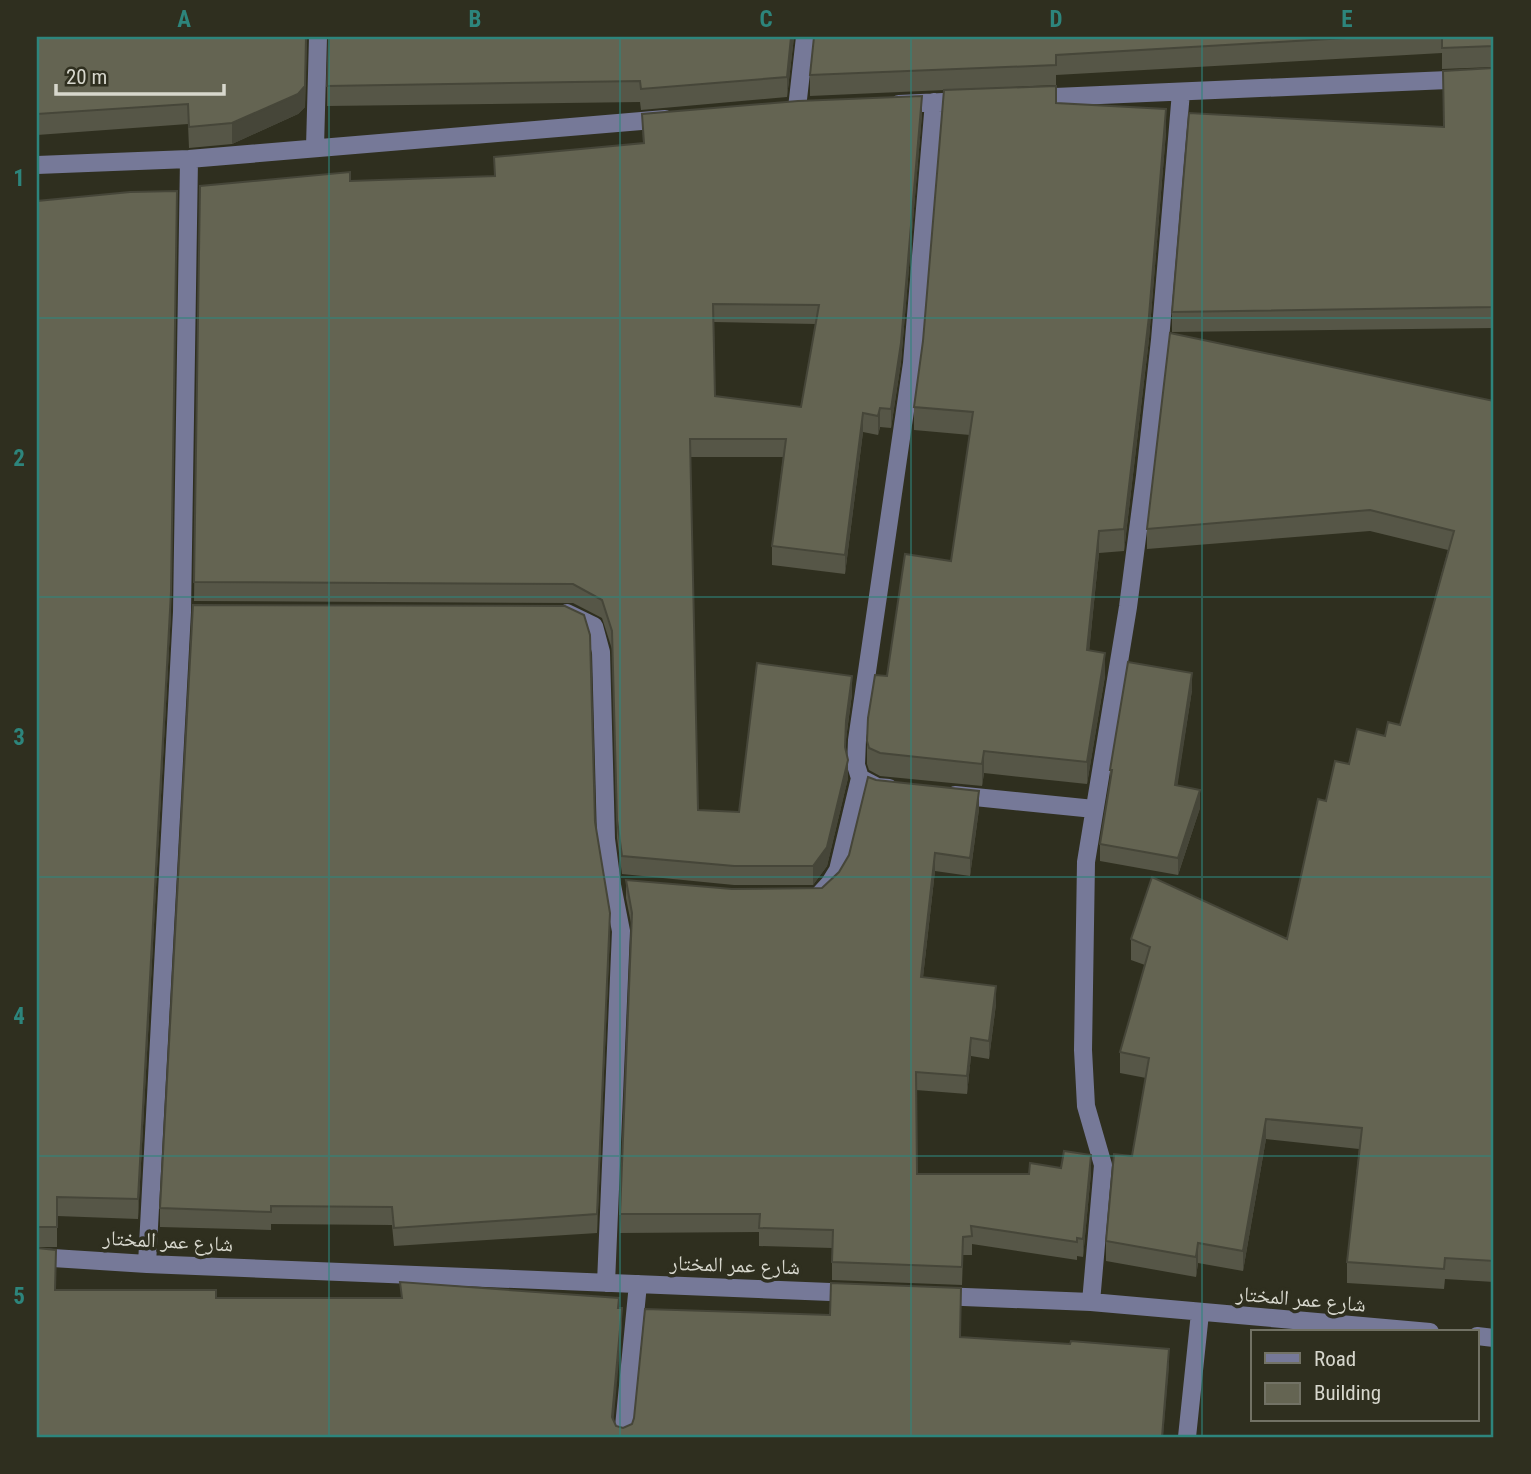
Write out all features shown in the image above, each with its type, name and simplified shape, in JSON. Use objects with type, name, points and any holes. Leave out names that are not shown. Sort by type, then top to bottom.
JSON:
[{"type":"street","points":[[315,147],[318,37]]},
{"type":"street","points":[[797,108],[805,37]]},
{"type":"street","points":[[1016,99],[1494,78]]},
{"type":"street","points":[[1091,1303],[1103,1165],[1087,1106],[1083,1050],[1086,862],[1128,607],[1145,476],[1160,340],[1181,92]]},
{"type":"street","points":[[879,104],[989,100]]},
{"type":"street","points":[[798,897],[818,896],[838,870],[860,778],[856,765],[857,740],[912,363],[934,102]]},
{"type":"street","points":[[37,165],[189,159],[687,117]]},
{"type":"street","points":[[147,1264],[189,612],[189,159]]},
{"type":"street","points":[[554,613],[568,613],[594,626],[601,652],[606,839],[619,886],[621,931],[606,1283]]},
{"type":"street","points":[[860,778],[877,787],[904,789]]},
{"type":"street","points":[[931,792],[1094,809]]},
{"type":"street","name":"شارع عمر المختار","points":[[37,1257],[147,1264],[872,1294]]},
{"type":"street","points":[[623,1437],[638,1284]]},
{"type":"street","name":"شارع عمر المختار","points":[[926,1296],[1091,1303],[1406,1330]]},
{"type":"street","points":[[1187,1437],[1200,1313]]},
{"type":"building","points":[[37,37],[306,37],[305,86],[298,94],[232,123],[189,127],[188,104],[37,114]]},
{"type":"building","points":[[329,37],[791,37],[787,77],[641,89],[640,81],[327,86]]},
{"type":"building","points":[[814,37],[1363,37],[1056,55],[1056,65],[810,75]]},
{"type":"building","points":[[1442,37],[1494,37],[1494,46],[1442,48]]},
{"type":"building","points":[[1494,68],[1494,307],[1172,312],[1189,113],[1444,127],[1443,71]]},
{"type":"building","points":[[1056,86],[1056,103],[1166,109],[1149,316],[1124,529],[1099,531],[1087,650],[1105,653],[1087,762],[984,751],[982,764],[880,753],[869,748],[868,718],[875,675],[887,676],[905,554],[951,561],[973,412],[914,407],[923,341],[944,90]]},
{"type":"building","points":[[922,96],[901,343],[891,409],[880,408],[878,416],[863,413],[845,555],[772,546],[786,439],[690,439],[698,810],[739,812],[757,663],[852,676],[846,721],[845,747],[848,760],[827,847],[813,866],[734,866],[622,856],[617,820],[612,631],[602,600],[573,584],[194,582],[200,186],[350,172],[350,181],[495,176],[494,157],[644,143],[642,114],[798,101]],"holes":[[[713,304],[819,305],[801,407],[715,396]]]},
{"type":"building","points":[[177,191],[171,592],[138,1199],[57,1197],[57,1227],[37,1227],[37,201],[130,192]]},
{"type":"building","points":[[1170,333],[1494,401],[1494,1261],[1445,1258],[1444,1269],[1347,1262],[1362,1128],[1266,1119],[1243,1251],[1198,1243],[1196,1257],[1106,1241],[1114,1154],[1132,1156],[1149,1058],[1120,1052],[1150,947],[1131,939],[1152,877],[1287,939],[1318,799],[1326,801],[1335,761],[1349,764],[1357,729],[1385,736],[1388,722],[1400,725],[1454,531],[1370,510],[1147,529]]},
{"type":"building","points":[[193,605],[565,606],[584,615],[590,635],[595,822],[610,913],[597,1214],[394,1228],[392,1207],[271,1206],[271,1212],[160,1208]]},
{"type":"building","points":[[1128,662],[1192,673],[1175,785],[1200,790],[1178,858],[1100,844]]},
{"type":"building","points":[[868,777],[979,791],[970,858],[935,853],[921,977],[996,986],[989,1041],[971,1038],[967,1076],[916,1072],[917,1174],[1029,1174],[1030,1163],[1061,1168],[1064,1151],[1091,1155],[1083,1239],[1077,1238],[1077,1242],[971,1226],[972,1236],[963,1237],[962,1267],[832,1262],[833,1230],[759,1228],[760,1214],[620,1214],[632,913],[626,880],[732,889],[822,888],[839,872],[849,855]]},
{"type":"building","points":[[37,1248],[56,1250],[55,1290],[216,1290],[216,1298],[402,1298],[400,1282],[619,1298],[618,1308],[622,1308],[612,1417],[616,1426],[623,1428],[632,1424],[634,1418],[645,1309],[830,1315],[831,1283],[961,1288],[960,1337],[1070,1344],[1071,1341],[1169,1349],[1162,1437],[37,1437]]}]
